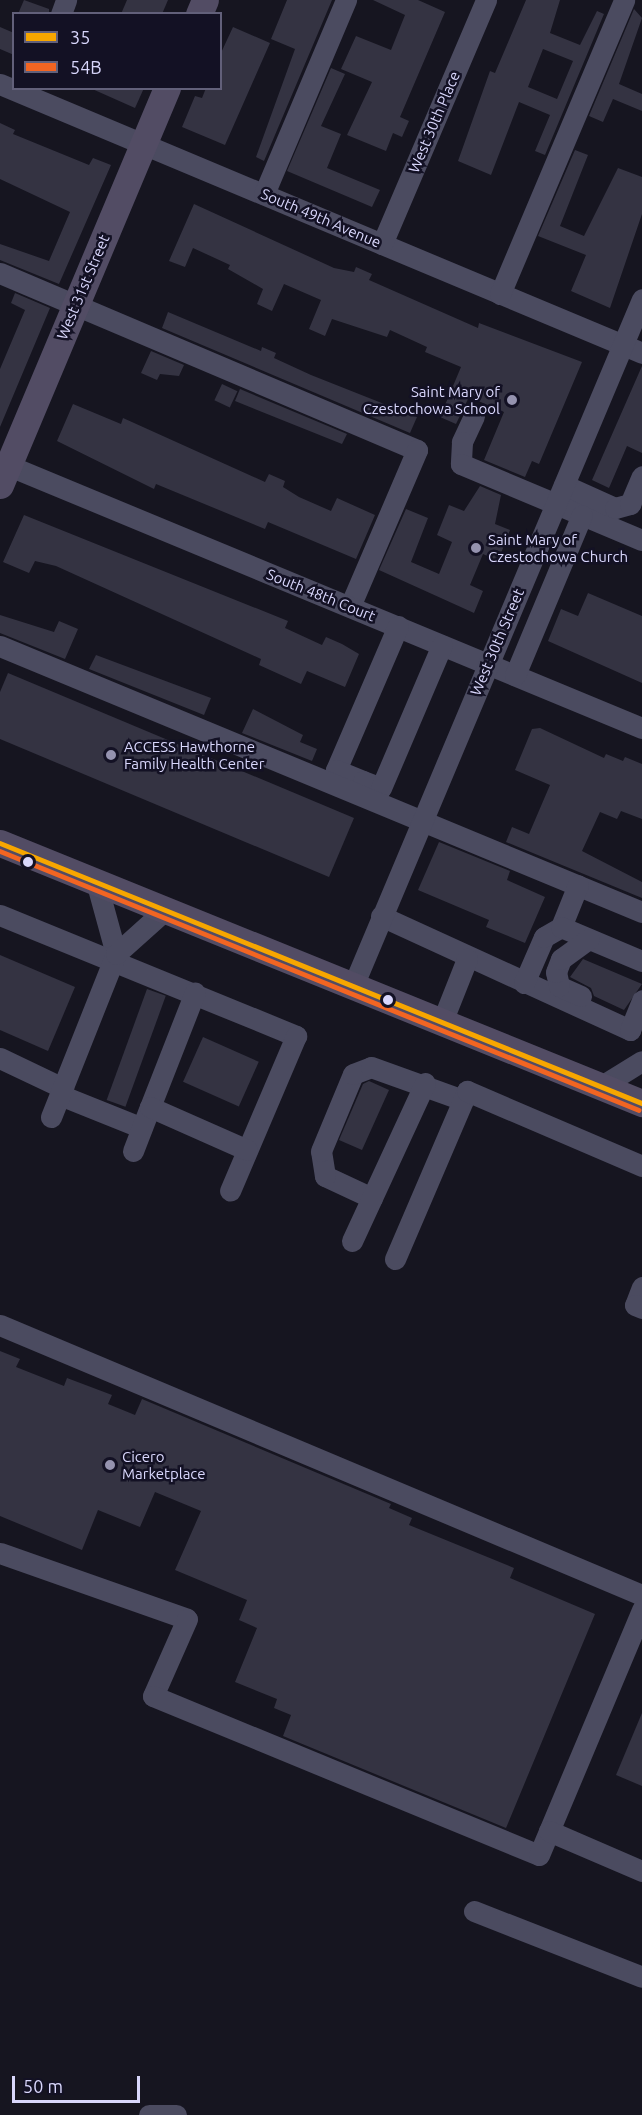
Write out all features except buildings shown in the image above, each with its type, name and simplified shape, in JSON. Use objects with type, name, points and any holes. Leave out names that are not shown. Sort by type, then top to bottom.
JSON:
[{"type":"main road","name":"West 31st Street","points":[[3,471],[166,90]]},
{"type":"main road","points":[[0,843],[642,1104]]},
{"type":"street","points":[[264,194],[346,0]]},
{"type":"street","name":"West 30th Place","points":[[382,244],[486,0]]},
{"type":"street","points":[[500,294],[624,0]]},
{"type":"street","name":"South 49th Avenue","points":[[28,92],[144,144],[632,349]]},
{"type":"street","points":[[0,273],[417,450],[350,606]]},
{"type":"street","name":"West 30th Street","points":[[353,986],[421,820],[560,495],[632,349],[642,299]]},
{"type":"street","points":[[474,416],[462,442],[461,464],[560,495],[615,508],[630,504],[642,476]]},
{"type":"street","name":"South 48th Court","points":[[3,471],[350,606],[642,728]]},
{"type":"street","points":[[560,495],[582,515],[642,540]]},
{"type":"street","points":[[515,675],[582,515]]},
{"type":"street","points":[[398,626],[336,770],[361,788],[381,788],[442,645]]},
{"type":"street","points":[[0,646],[361,788],[421,820],[642,912]]},
{"type":"street","points":[[96,881],[113,959]]},
{"type":"street","points":[[524,983],[544,937],[561,927],[578,885]]},
{"type":"street","points":[[51,1117],[113,959],[139,927],[165,910]]},
{"type":"street","points":[[0,915],[195,992],[296,1036],[230,1191]]},
{"type":"street","points":[[381,916],[467,959],[636,1034]]},
{"type":"street","points":[[561,927],[642,961]]},
{"type":"street","points":[[589,939],[561,959],[556,972],[559,986],[614,1011],[636,1034]]},
{"type":"street","points":[[442,1022],[467,959]]},
{"type":"street","points":[[133,1151],[195,992]]},
{"type":"street","points":[[636,1034],[642,1000]]},
{"type":"street","points":[[0,1058],[61,1091],[142,1128]]},
{"type":"street","points":[[600,1087],[642,1061]]},
{"type":"street","points":[[372,1198],[325,1176],[321,1151],[354,1074],[371,1066],[425,1083],[463,1100]]},
{"type":"street","points":[[352,1241],[425,1083]]},
{"type":"street","points":[[395,1259],[467,1091],[642,1166]]},
{"type":"street","points":[[150,1107],[247,1150]]},
{"type":"street","points":[[642,1287],[635,1305],[642,1308]]},
{"type":"street","points":[[0,1325],[642,1595]]},
{"type":"street","points":[[0,1553],[187,1619],[153,1696],[539,1855],[642,1610]]},
{"type":"street","points":[[549,1831],[642,1871]]},
{"type":"street","points":[[474,1911],[642,1977]]},
{"type":"street","points":[[149,2115],[176,2115]]},
{"type":"transit line","name":"35","points":[[0,843],[642,1103]]},
{"type":"transit line","name":"54B","points":[[0,851],[639,1110]]},
{"type":"place","name":"Saint Mary of Czestochowa School","points":[[512,400]]},
{"type":"place","name":"Saint Mary of Czestochowa Church","points":[[476,548]]},
{"type":"place","name":"ACCESS Hawthorne Family Health Center","points":[[111,755]]},
{"type":"place","name":"Cicero Marketplace","points":[[110,1465]]}]
